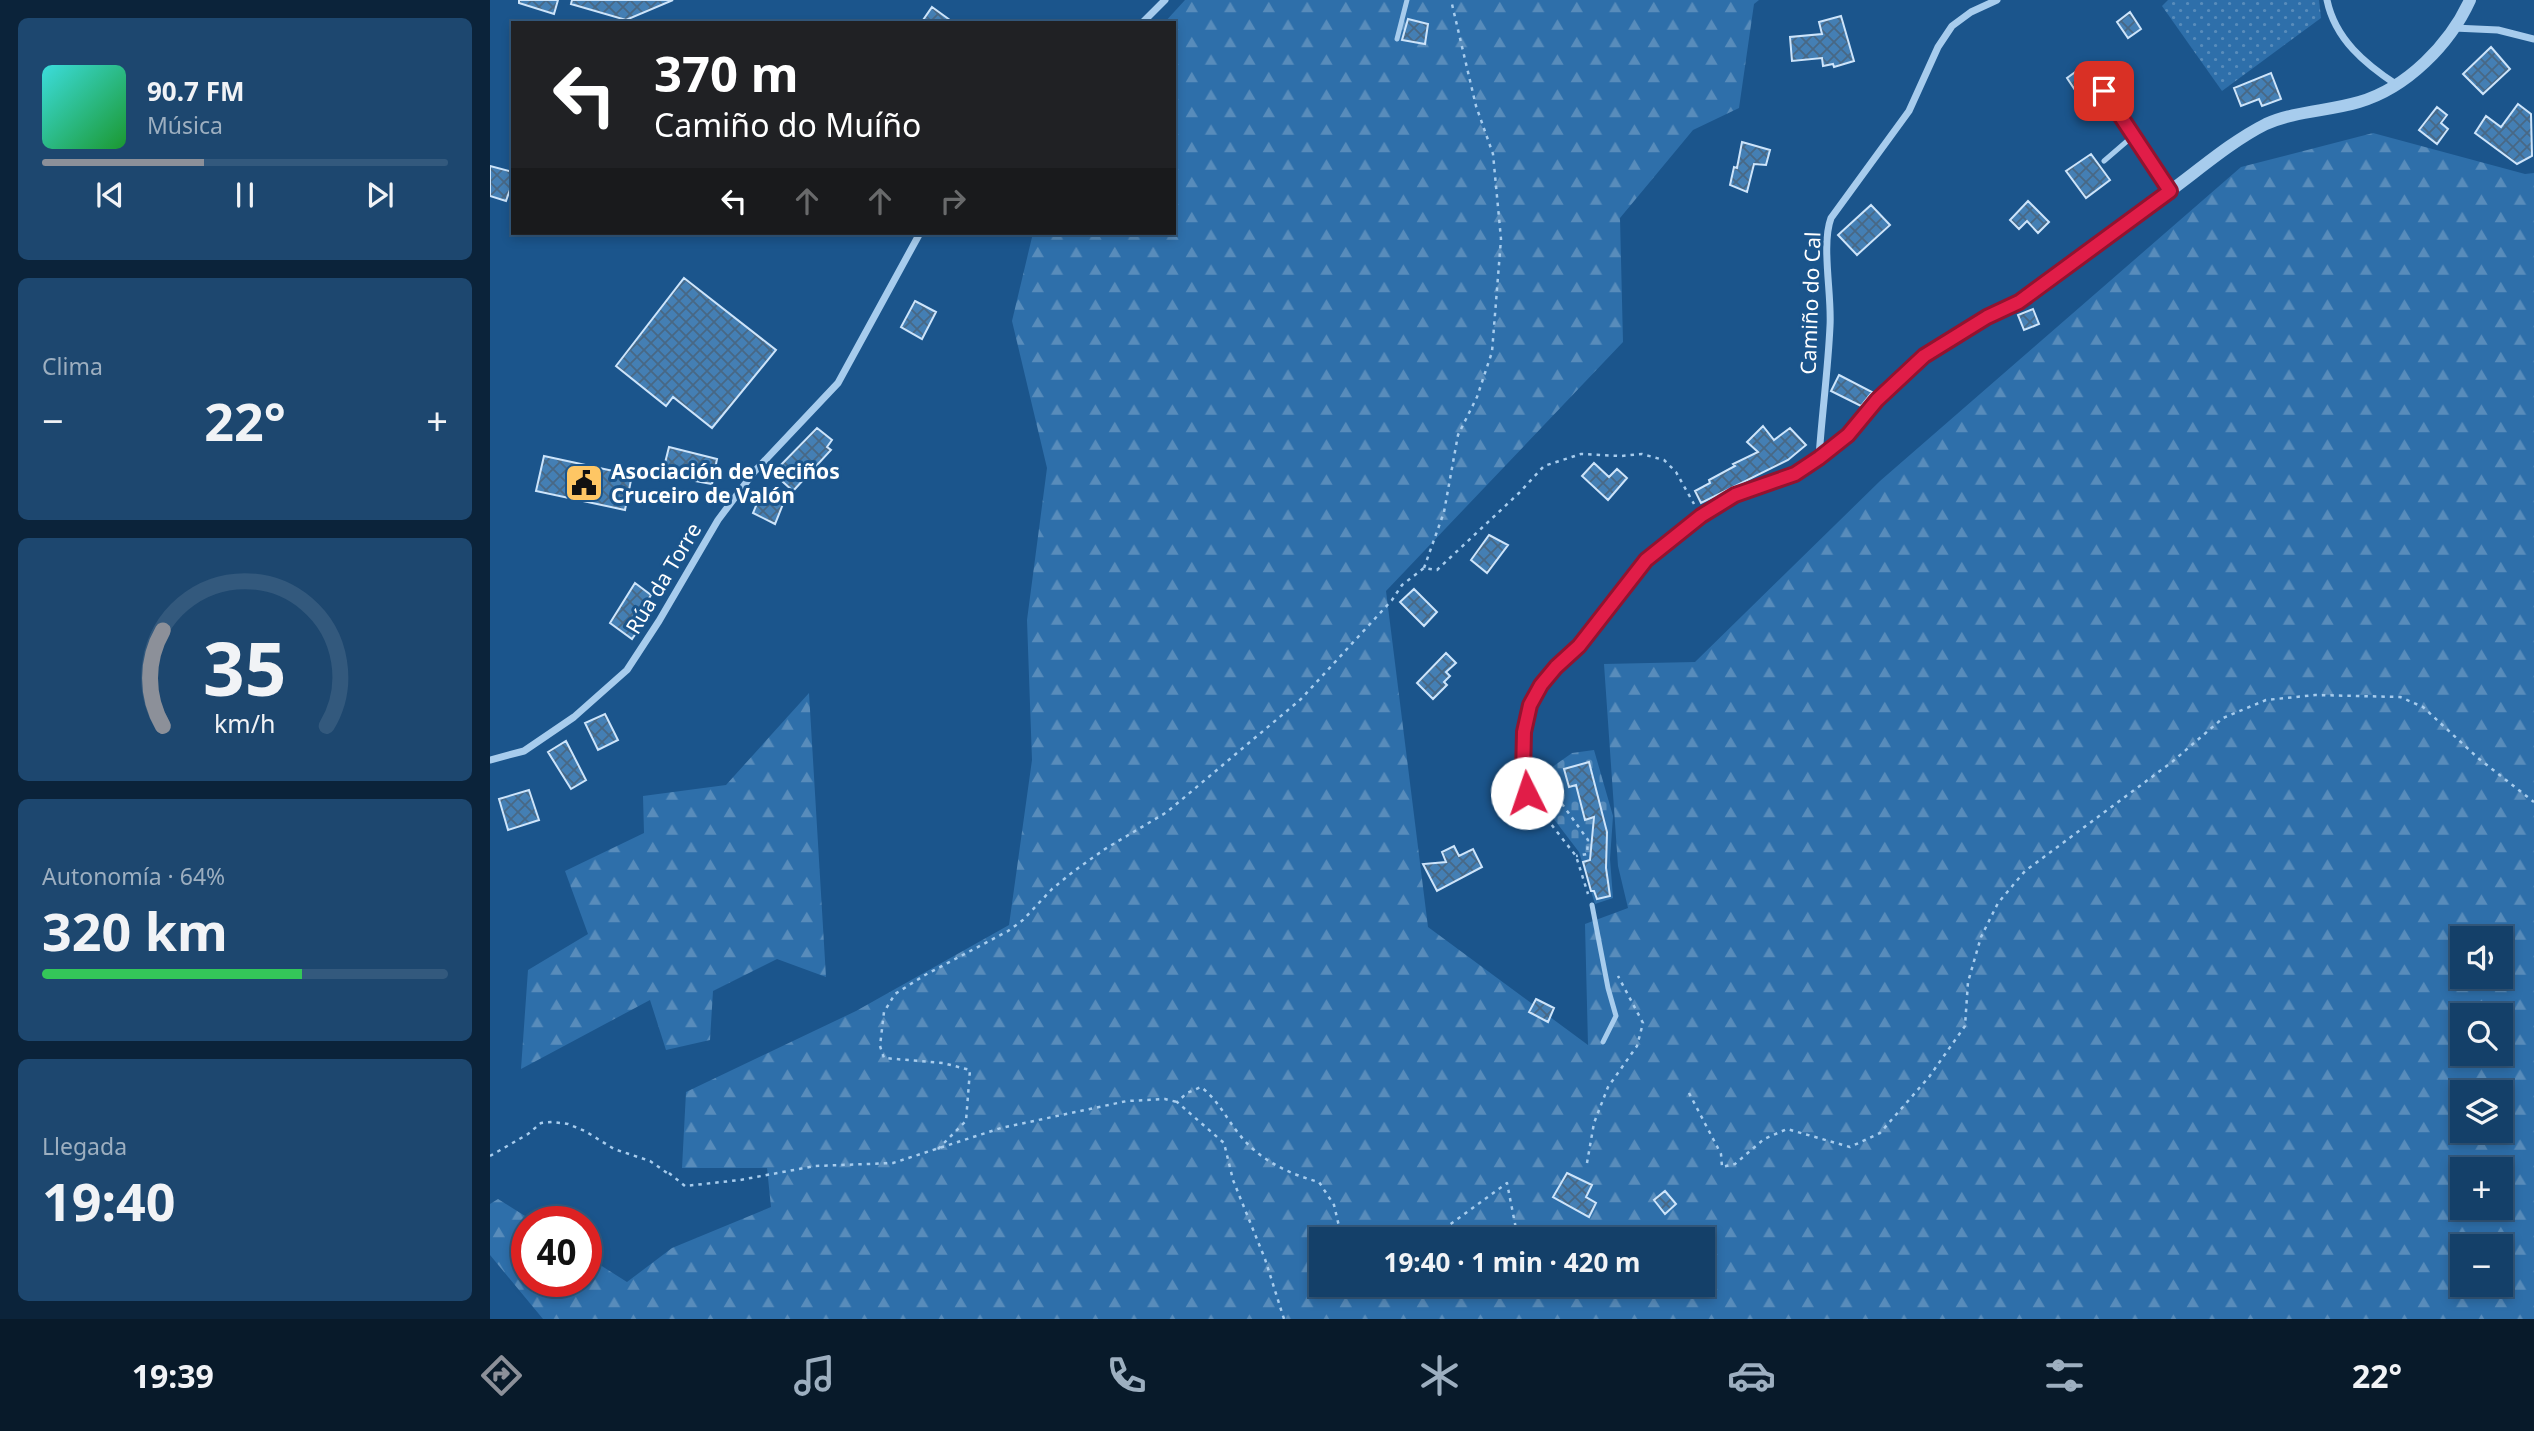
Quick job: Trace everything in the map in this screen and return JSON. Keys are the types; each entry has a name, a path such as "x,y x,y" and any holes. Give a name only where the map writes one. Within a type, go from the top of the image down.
{"street":[{"name":"Camiño do Cal","path":"1819,458 1830,327 1826,232 1831,218 1909,111 1938,47 1952,26 1971,12 1997,0"},
{"path":"2327,0 2333,22 2361,60 2397,85"},
{"path":"1527,793 1523,774 1524,732 1530,705 1541,685 1579,646 1646,560 1701,516 1735,495 1795,474 1819,458 1848,435 1877,400 1924,356 1987,317 2019,302 2220,154 2267,124 2316,110 2360,102 2397,85 2438,48 2470,0"},
{"path":"1144,21 1161,1"},
{"path":"2453,28 2498,30 2534,39"},
{"name":"Rúa da Torre","path":"490,760 524,751 574,717 627,670 718,520 754,472 838,383 919,235"}],"lane":[{"path":"1397,39 1407,0"},
{"path":"2104,91 2170,191"},
{"path":"2104,161 2133,136"},
{"path":"1592,905 1616,1016 1603,1042"}],"path":[{"path":"938,1149 966,1121 970,1070 943,1063 884,1058 880,1046 884,1012 895,995 1023,920 1052,889 1074,872 1199,788 1301,699 1392,600 1402,585 1424,568 1444,512 1458,435 1477,397 1492,352 1500,252 1493,154 1476,106 1451,0"},
{"path":"1424,568 1437,570 1520,494 1544,466 1581,454 1642,454 1664,460 1676,472 1701,516"},
{"path":"1689,1093 1721,1154 1721,1167 1735,1164 1764,1139 1787,1129 1850,1147 1880,1133 1929,1077 1965,1026 1968,982 1981,937 1998,903 2025,871 2172,762 2223,718 2266,700 2315,695 2400,697 2423,707 2477,758 2534,802"},
{"path":"1527,793 1576,856 1587,854 1588,840 1552,790"},
{"path":"1177,1102 1187,1093 1201,1087 1214,1097 1241,1136 1269,1161 1295,1176 1319,1182 1334,1205 1339,1227"},
{"path":"669,1173 685,1186 740,1180 815,1166 893,1163 1001,1128 1127,1101 1165,1099 1177,1102 1224,1143 1233,1180 1265,1259 1284,1319"},
{"path":"490,1156 528,1134 541,1123 552,1122 568,1124 585,1131 614,1149 650,1161 677,1179"},
{"path":"1446,1227 1507,1183 1516,1227"}],"green space":[{"path":"1185,0 1759,0 1754,4 1739,108 1693,130 1620,218 1623,342 1386,591 1428,927 1588,1045 1585,924 1628,908 1618,866 1604,664 1695,662 1880,481 2241,167 2373,133 2525,174 2534,173 2534,1319 543,1319 525,1297 602,1297 602,1266 627,1282 672,1248 771,1207 767,1168 682,1168 686,1092 856,1011 1009,925 1032,760 1027,620 1047,468 1012,321 1033,235 1176,235 1176,21 1166,21"},
{"path":"2168,0 2319,0 2321,18 2222,91 2162,6"},
{"path":"809,693 826,977 777,959 713,991 710,1040 666,1050 650,1000 521,1069 528,970 588,934 565,871 644,833 643,796 726,785"},
{"path":"1594,750 1613,816 1610,859 1613,898 1595,904 1579,852 1534,793 1534,780 1572,753"},
{"path":"498,1199 511,1207 511,1280 490,1255 490,1204"}],"building":[{"path":"519,0 558,0 554,14 519,3"},
{"path":"572,0 673,0 626,20 571,4"},
{"path":"932,7 951,21 922,21"},
{"path":"2130,12 2141,29 2128,38 2117,22"},
{"path":"1841,16 1854,61 1834,67 1833,64 1823,66 1822,58 1792,61 1790,37 1822,34 1819,22"},
{"path":"1408,19 1428,24 1425,44 1402,40"},
{"path":"2491,47 2510,69 2483,94 2463,74"},
{"path":"2085,65 2098,83 2079,96 2067,78"},
{"path":"2271,73 2281,99 2262,106 2259,99 2241,106 2234,88"},
{"path":"2518,104 2531,114 2532,156 2517,164 2475,133 2486,116 2501,127"},
{"path":"2437,107 2447,115 2441,123 2448,129 2437,144 2419,130"},
{"path":"1742,142 1770,150 1766,165 1754,164 1747,192 1730,185 1734,167 1737,168"},
{"path":"2091,154 2110,180 2086,198 2066,171"},
{"path":"490,166 511,171 511,187 506,201 490,196"},
{"path":"2028,201 2049,222 2038,233 2027,221 2019,229 2010,220"},
{"path":"1871,205 1890,225 1857,255 1838,235"},
{"path":"684,278 776,350 712,428 673,397 666,406 616,366"},
{"path":"915,301 936,312 922,339 901,327"},
{"path":"2033,309 2039,324 2024,330 2018,315"},
{"path":"1839,375 1872,392 1861,406 1831,391"},
{"path":"1763,426 1774,440 1790,428 1806,445 1788,460 1701,503 1695,491 1735,466 1733,464 1758,452 1747,442"},
{"path":"817,428 832,440 827,447 831,450 793,491 773,473"},
{"path":"669,447 717,459 712,484 662,475"},
{"name":"Asociación de Veciños Cruceiro de Valón","path":"544,456 632,475 625,510 536,491"},
{"path":"1594,463 1609,477 1617,469 1627,478 1608,500 1582,476"},
{"path":"761,494 783,504 775,524 753,513"},
{"path":"1489,535 1508,545 1487,573 1471,560"},
{"path":"635,583 651,595 638,616 645,620 632,639 610,623"},
{"path":"1414,589 1437,612 1424,626 1400,602"},
{"path":"1446,653 1456,663 1446,672 1450,676 1444,682 1447,685 1433,699 1417,683"},
{"path":"605,714 618,740 598,750 585,723"},
{"path":"566,741 586,780 571,789 548,752"},
{"path":"1589,762 1607,832 1606,868 1610,896 1597,899 1594,891 1591,891 1583,862 1590,860 1594,817 1585,820 1576,785 1569,787 1564,769"},
{"path":"529,790 539,820 508,830 499,799"},
{"path":"1454,846 1459,856 1473,849 1482,867 1437,891 1423,864 1446,862 1442,852"},
{"path":"1536,999 1554,1008 1548,1022 1529,1012"},
{"path":"1567,1173 1592,1185 1586,1197 1596,1203 1589,1217 1553,1197"},
{"path":"1665,1191 1676,1204 1665,1214 1654,1200"}],"place":[{"name":"Asociación de Veciños Cruceiro de Valón","path":"584,483"}],"route":[{"path":"1527,793 1523,774 1524,732 1530,705 1541,685 1579,646 1646,560 1701,516 1735,495 1795,474 1819,458 1848,435 1877,400 1924,356 1987,317 2019,302 2170,191 2104,91"}]}
